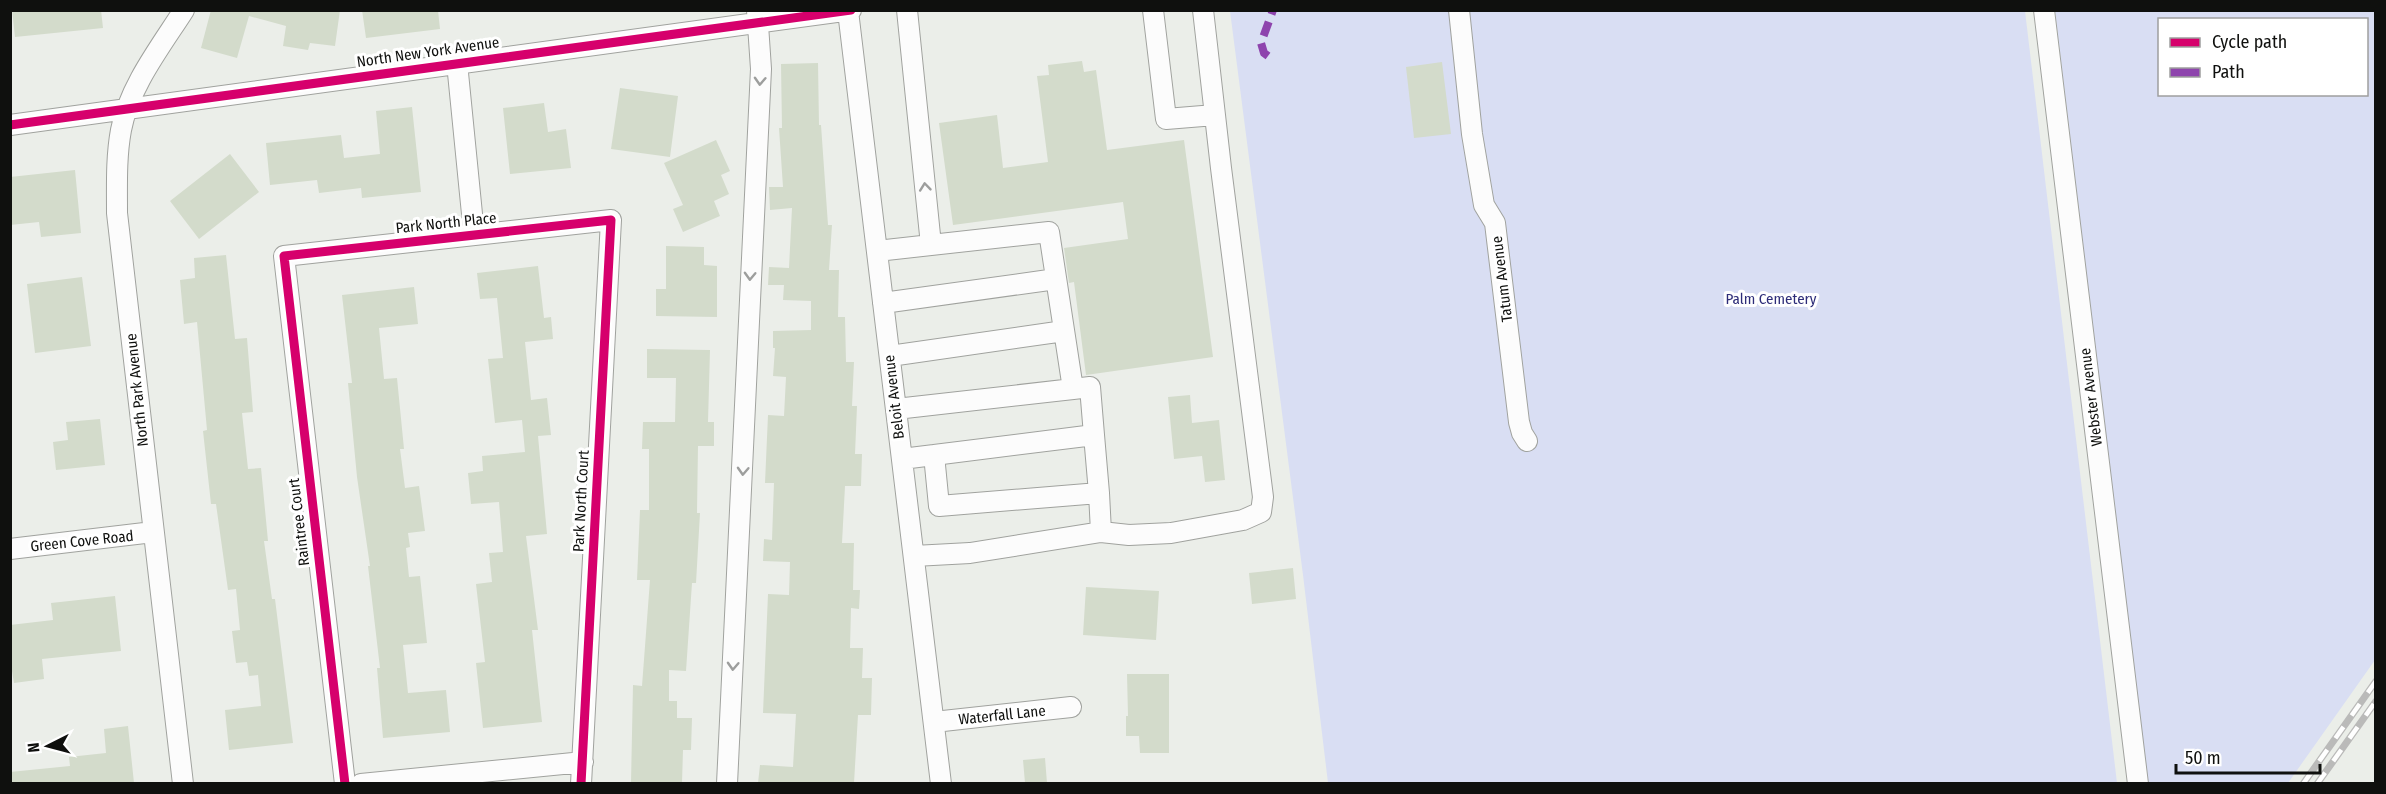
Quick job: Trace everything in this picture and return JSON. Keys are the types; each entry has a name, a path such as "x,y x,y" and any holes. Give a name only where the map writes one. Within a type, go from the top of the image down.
{"street":[{"name":"North Park Avenue","path":"183,783 117,213 117,166 122,128 128,109 159,48 184,10"},
{"path":"907,10 931,245"},
{"path":"1153,10 1166,119 1215,115"},
{"path":"914,556 970,553 1101,532 1129,535 1171,533 1243,520 1261,512 1263,497 1203,10"},
{"name":"Tatum Avenue","path":"1459,10 1472,134 1484,205 1495,224 1519,422 1527,441"},
{"name":"Webster Avenue","path":"2044,10 2138,783"},
{"name":"North New York Avenue","path":"10,125 457,63 757,17 849,11"},
{"name":"Beloit Avenue","path":"849,11 941,783"},
{"path":"727,783 760,69 757,17"},
{"name":"Park North Place","path":"457,63 474,234"},
{"name":"Park North Place","path":"284,256 611,220"},
{"name":"Park North Court","path":"581,783 611,220"},
{"path":"877,251 1049,232 1073,389"},
{"name":"Raintree Court","path":"284,256 345,783"},
{"path":"883,303 1056,279"},
{"path":"890,356 1064,331"},
{"path":"896,409 1090,387 1101,532"},
{"path":"902,459 1094,435"},
{"path":"934,455 939,506 1099,493"},
{"name":"Green Cove Road","path":"10,549 153,532"},
{"name":"Waterfall Lane","path":"934,722 1071,707"},
{"path":"361,783 583,762"}],"green space":[{"name":"Palm Cemetery","path":"1230,11 2025,11 2117,783 1328,783"},
{"path":"2055,11 2375,11 2375,660 2288,783 2148,783"}],"building":[{"path":"12,10 101,10 103,28 15,37"},
{"path":"211,10 340,10 335,46 310,43 308,50 283,46 286,26 249,16 237,58 201,48"},
{"path":"362,10 438,10 440,29 366,38"},
{"path":"1082,61 1084,72 1096,70 1107,150 1184,140 1213,357 1086,375 1074,282 1069,283 1064,248 1128,239 1123,202 953,225 939,123 997,115 1003,168 1048,162 1037,76 1049,75 1048,65"},
{"path":"1442,62 1451,134 1414,138 1406,67"},
{"path":"818,63 819,125 821,125 828,225 832,225 829,270 839,270 838,317 845,317 846,362 854,362 852,406 857,406 855,454 862,454 861,486 845,486 842,543 854,543 853,590 860,590 859,609 851,608 850,648 863,648 862,678 872,678 871,715 858,715 854,783 758,783 760,765 793,767 796,714 763,713 768,594 789,595 790,562 763,561 764,539 772,540 774,483 765,483 768,415 784,416 786,377 773,376 775,348 773,348 773,331 811,330 811,301 783,300 784,285 768,285 769,267 789,268 792,208 770,210 769,187 783,187 779,128 782,128 781,64"},
{"path":"620,88 678,96 670,157 611,149"},
{"path":"544,103 548,132 566,129 571,168 510,174 503,108"},
{"path":"412,107 421,192 362,198 361,188 319,193 317,180 270,185 266,143 341,135 344,158 380,154 376,111"},
{"path":"716,140 730,171 721,175 729,194 714,201 720,216 683,232 673,209 683,205 664,163"},
{"path":"230,154 259,192 199,239 170,201"},
{"path":"75,170 81,233 41,237 39,222 10,225 10,177"},
{"path":"666,246 704,247 704,265 717,266 717,317 656,316 656,289 666,289"},
{"path":"226,255 235,339 247,338 253,412 242,413 248,469 261,468 268,541 264,541 272,599 275,599 293,743 229,750 225,710 261,706 258,675 249,676 247,662 236,663 232,631 240,630 236,589 228,590 216,504 211,504 203,431 207,430 197,322 184,324 180,280 195,278 194,258"},
{"path":"538,266 544,318 551,317 553,339 525,342 531,400 547,398 551,435 538,436 547,534 526,536 538,630 532,630 542,722 483,728 476,663 485,662 476,584 492,582 489,553 503,552 499,502 471,504 468,473 483,471 482,456 525,452 522,420 495,423 488,359 503,358 497,298 480,299 477,273"},
{"path":"82,277 91,346 35,353 27,284"},
{"path":"414,287 418,324 379,328 384,379 397,378 404,449 400,449 405,488 419,486 425,531 408,533 410,547 406,548 409,577 420,576 427,643 403,645 408,693 446,690 450,732 383,738 377,668 380,668 368,566 370,566 357,477 348,383 352,383 342,295"},
{"path":"647,349 710,350 708,422 714,422 714,446 698,446 697,513 700,513 696,583 692,583 686,671 669,670 669,701 677,701 677,718 692,718 691,750 683,750 682,783 631,783 633,685 642,686 650,580 637,580 640,510 649,510 649,449 642,449 643,422 675,422 676,378 647,378"},
{"path":"1190,395 1192,423 1219,420 1225,480 1205,482 1202,456 1174,459 1168,397"},
{"path":"100,419 105,465 56,470 53,442 68,440 66,422"},
{"path":"1293,568 1296,599 1252,604 1249,573"},
{"path":"1086,587 1159,591 1156,640 1083,635"},
{"path":"115,596 121,651 42,659 44,679 14,683 10,659 10,625 53,620 51,603"},
{"path":"1127,674 1169,674 1169,753 1140,753 1139,736 1126,736"},
{"path":"128,726 134,783 10,783 10,772 70,766 69,757 106,753 104,729"},
{"path":"1045,758 1047,783 1025,783 1023,760"}],"railway":[{"path":"2303,784 2376,681"},
{"path":"2317,784 2376,701"}],"marked path":[{"path":"1268,56 1264,53 1261,43 1273,10"}],"cycle path":[{"path":"10,125 851,10"},
{"path":"345,784 284,256 611,220 581,784"}]}
